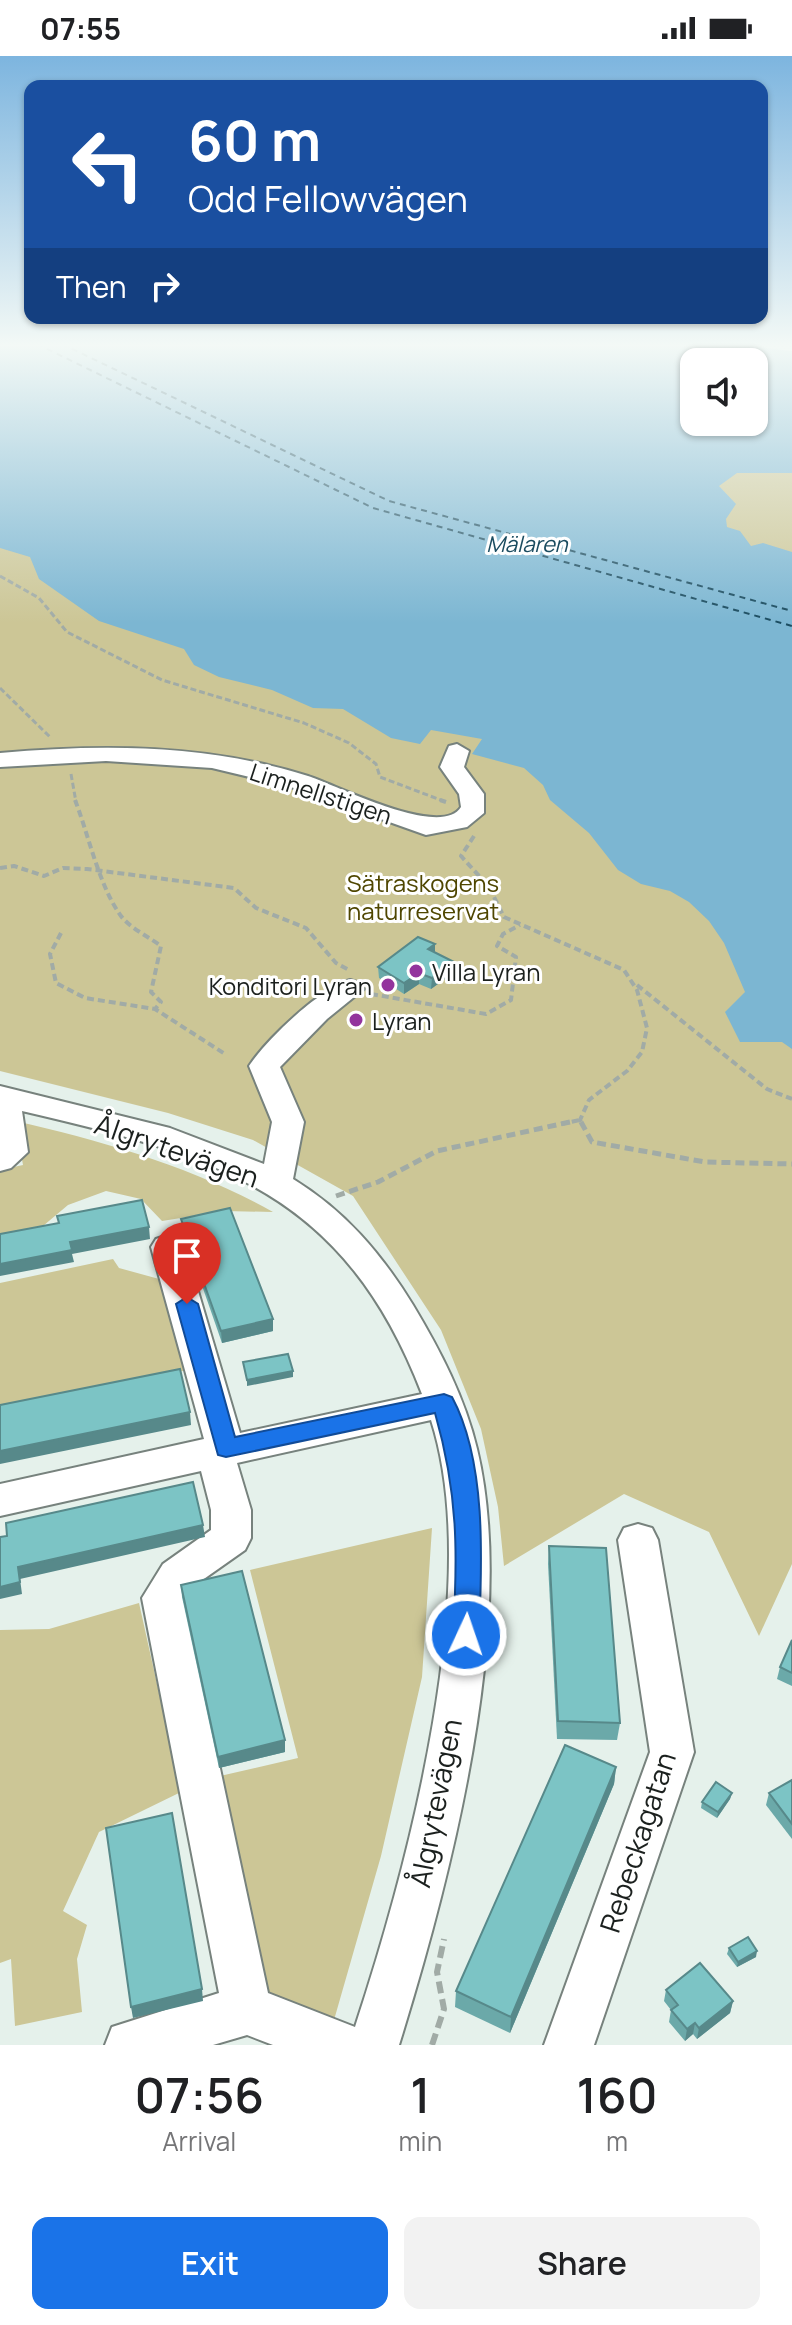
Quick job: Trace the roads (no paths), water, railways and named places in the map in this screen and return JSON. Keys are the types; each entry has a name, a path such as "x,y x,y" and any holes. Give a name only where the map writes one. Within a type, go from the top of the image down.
{"street":[{"name":"Limnellstigen","path":"0,760 66,755 161,756 277,774 426,827 448,826 467,818 473,807 473,797 452,767 457,751"},
{"path":"276,1184 288,1122 264,1066 317,1013 350,989"},
{"name":"Ålgrytevägen","path":"0,1160 12,1152 4,1097 168,1140 276,1184 309,1205 346,1238 377,1276 414,1336 444,1403 462,1468 471,1549 466,1635 447,1755 403,1958 374,2045"},
{"path":"168,1247 220,1449 231,1510 231,1538 177,1576 163,1598 247,2010"},
{"path":"0,1500 220,1449 444,1403"},
{"name":"Rebeckagatan","path":"569,2045 672,1752 638,1540"},
{"path":"130,2045 247,2010 337,2045"}],"water":[{"name":"Mälaren","path":"0,437 792,437 792,473 737,473 719,486 736,504 726,519 727,527 740,531 751,546 763,543 792,552 792,1049 782,1042 740,1042 725,1012 745,992 724,943 709,921 689,902 670,891 641,884 618,870 589,833 550,800 543,785 524,768 472,754 482,739 431,730 420,744 391,738 343,709 313,708 272,690 219,677 194,665 184,649 99,621 39,579 30,557 0,548"}],"place":[{"name":"Villa Lyran","path":"416,971"},
{"name":"Konditori Lyran","path":"388,985"},
{"name":"Lyran","path":"356,1020"}],"park label":[{"name":"Sätraskogens naturreservat","path":"423,896"}]}
